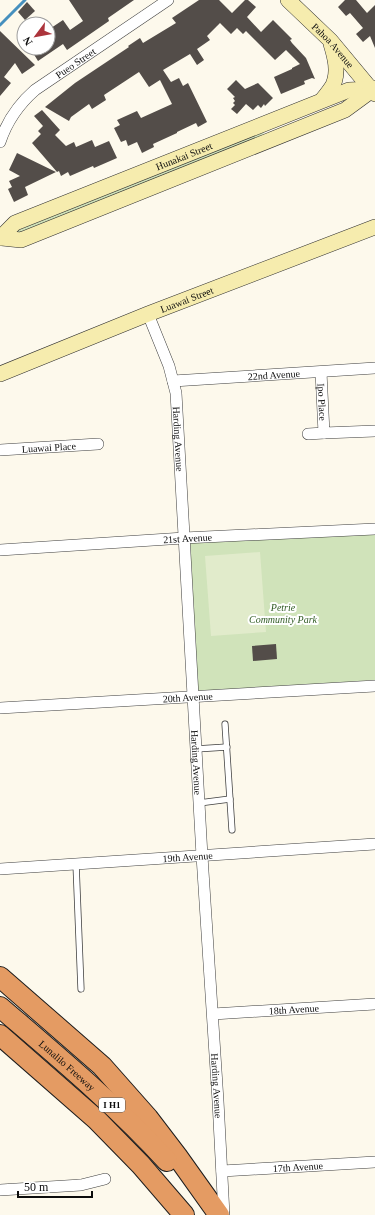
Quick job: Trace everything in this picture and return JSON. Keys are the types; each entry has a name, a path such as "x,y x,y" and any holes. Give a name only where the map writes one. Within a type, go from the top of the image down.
{"highway":[{"path":"0,977 102,1066 148,1118 218,1211"},
{"name":"Lunalilo Freeway","path":"0,1007 87,1082 218,1211"},
{"name":"Lunalilo Freeway","path":"0,1035 74,1099 119,1142 184,1215"},
{"path":"0,1042 26,1058"}],"street":[{"name":"Pueo Street","path":"0,142 3,133 17,109 35,90 168,0"},
{"name":"Pahoa Avenue","path":"288,0 331,41 374,91"},
{"path":"322,100 333,85 336,72 335,57 331,41"},
{"name":"Hunakai Street","path":"1,236 15,222 322,100 349,90 374,91"},
{"name":"Hunakai Street","path":"1,236 21,240 345,110 374,91"},
{"name":"Luawai Street","path":"0,374 148,314 375,227"},
{"name":"Harding Avenue","path":"148,314 169,366 176,393 202,856 222,1171 218,1211 224,1215"},
{"name":"22nd Avenue","path":"173,381 375,368"},
{"name":"Ipo Place","path":"321,372 324,433"},
{"name":"Ipo Place","path":"308,434 375,431"},
{"name":"Luawai Place","path":"0,450 98,444"},
{"name":"21st Avenue","path":"0,550 184,538 375,529"},
{"name":"20th Avenue","path":"0,708 375,686"},
{"name":"19th Avenue","path":"0,869 375,844"},
{"name":"18th Avenue","path":"213,1014 375,1004"},
{"name":"17th Avenue","path":"222,1171 375,1162"},
{"path":"0,1190 81,1185 105,1179"}],"lane":[{"path":"225,724 232,830"},
{"path":"196,749 227,747"},
{"path":"199,803 230,799"},
{"path":"76,864 81,989"}],"green space":[{"path":"266,127 264,133 256,139 21,233 16,232 18,226"},
{"name":"Petrie Community Park","path":"375,534 375,680 198,692 190,543"},
{"path":"260,552 266,632 211,636 205,556"}],"building":[{"path":"69,0 134,0 108,18 109,21 67,50 63,44 56,49 56,25 63,20 70,30 83,21"},
{"path":"199,0 219,0 232,13 245,0 248,0 256,7 247,17 261,32 273,20 292,39 290,40 292,43 306,58 315,79 312,78 304,81 305,84 281,94 274,77 300,64 286,50 275,60 246,31 243,34 237,28 231,34 220,23 207,36 210,40 197,49 204,60 197,65 190,54 163,70 171,82 179,78 183,86 188,83 207,122 198,127 196,123 153,144 154,147 142,153 137,142 128,146 126,140 121,142 114,128 120,125 117,120 137,111 141,118 172,104 160,80 149,87 139,72 104,95 106,100 92,109 89,104 71,117 69,121 45,107 75,83 140,38 143,43 176,23 172,18"},
{"path":"345,0 356,0 367,13 375,5 375,48 370,36 363,42 356,34 363,28 350,13 346,16 338,7"},
{"path":"27,2 35,11 29,16 22,16 18,12"},
{"path":"0,31 16,47 16,56 26,56 35,65 22,74 15,63 4,77 11,83 0,96"},
{"path":"35,56 45,56 38,61"},
{"path":"236,80 245,89 258,83 273,98 265,106 264,104 261,108 258,105 253,110 246,104 237,114 231,109 235,105 233,103 235,101 233,98 235,97 227,89"},
{"path":"42,110 60,130 55,135 66,146 74,142 76,147 92,140 95,147 109,141 117,158 70,176 68,172 61,176 59,171 57,172 32,143 41,134 38,131 43,126 34,116"},
{"path":"17,153 56,172 25,187 28,195 14,202 8,189 12,187 9,181 20,176 9,170"},
{"path":"276,644 277,659 253,661 252,646"}],"waterway":[{"path":"0,25 25,0"}]}
